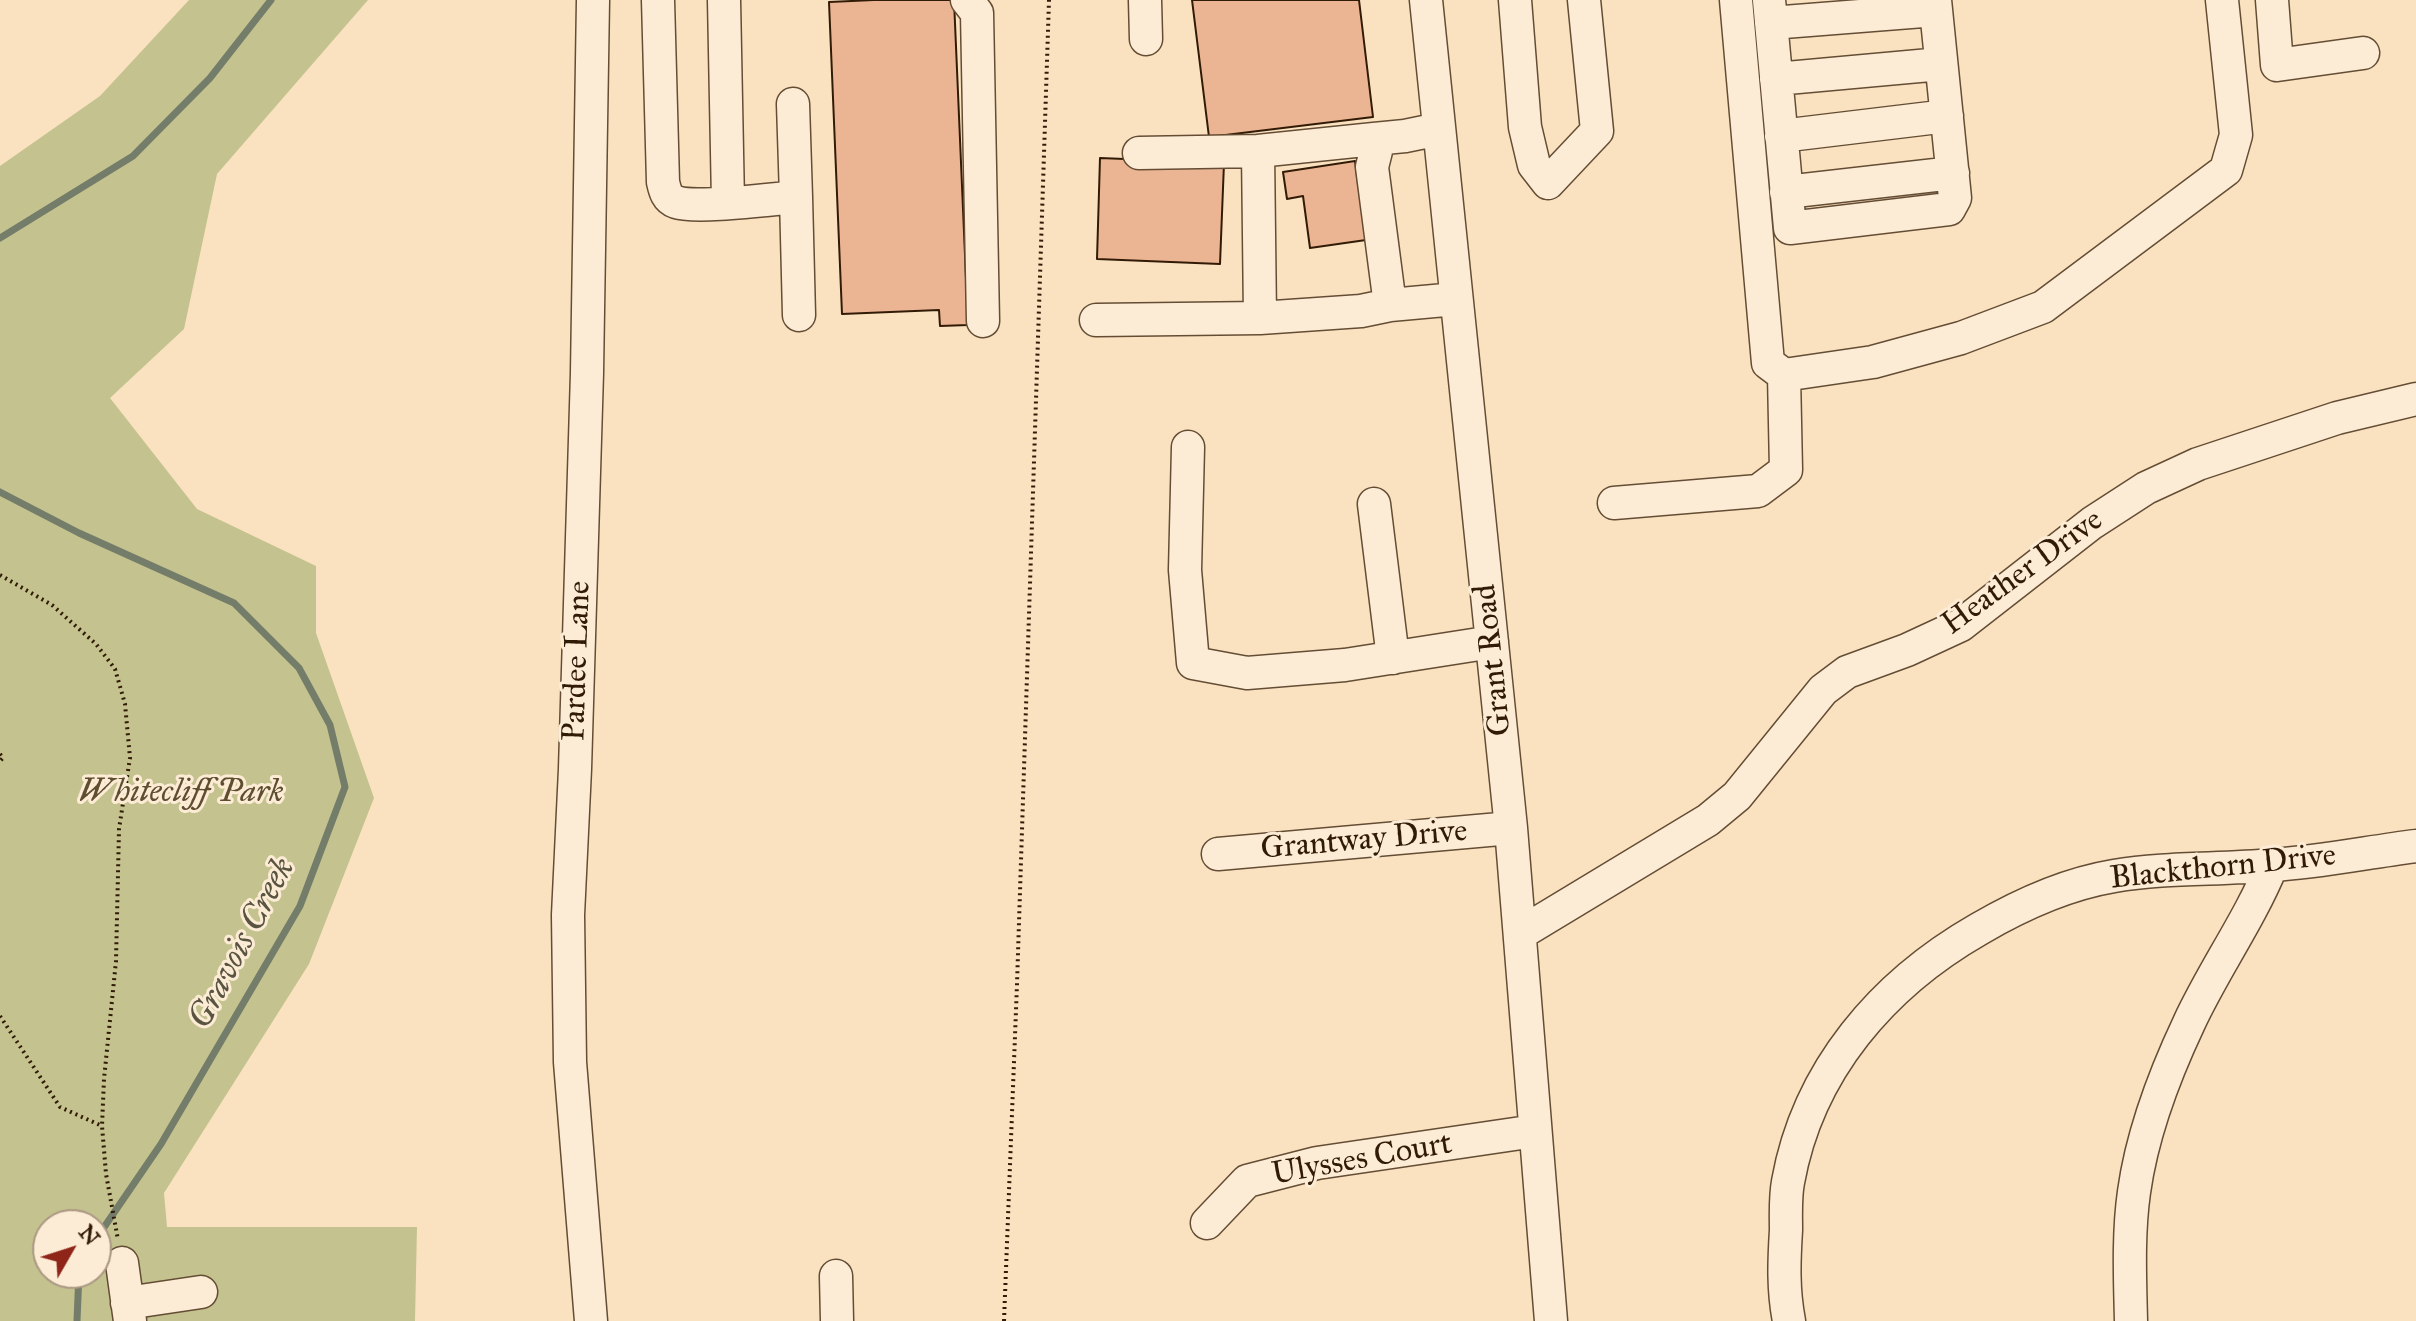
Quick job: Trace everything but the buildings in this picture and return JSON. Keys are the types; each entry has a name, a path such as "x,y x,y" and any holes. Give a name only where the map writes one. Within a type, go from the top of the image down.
{"street":[{"name":"Pardee Lane","path":"591,1321 570,1062 568,915 587,373 593,0"},
{"path":"658,0 663,182 666,195 675,202 693,205 796,197"},
{"path":"724,0 728,202"},
{"path":"967,0 977,13 983,321"},
{"path":"1145,0 1146,39"},
{"name":"Grant Road","path":"1426,0 1521,933 1551,1321"},
{"path":"1515,0 1525,127 1534,165 1548,183 1597,131 1584,0"},
{"path":"1736,0 1768,363 1784,375 1873,362 1961,338 2043,307 2226,170 2236,135 2222,0"},
{"path":"2272,0 2277,65 2363,53"},
{"path":"1936,5 1955,198 1949,209 1790,228 1770,12 1936,5"},
{"path":"1776,79 1941,64"},
{"path":"793,104 799,315"},
{"path":"1781,136 1947,116"},
{"path":"1139,153 1258,151 1405,136 1439,129"},
{"path":"1374,139 1376,151 1372,167 1390,305"},
{"path":"1258,151 1260,318"},
{"path":"1096,320 1260,318 1361,311 1456,299"},
{"path":"1614,503 1758,491 1786,470 1784,375"},
{"name":"Heather Drive","path":"1521,933 1723,809 1823,690 1847,672 1907,650 1961,625 2092,523 2146,488 2198,464 2323,422 2416,399"},
{"path":"1188,447 1185,570 1193,663 1247,673 1393,658 1492,642"},
{"path":"1374,504 1393,658"},
{"name":"Grantway Drive","path":"1218,854 1511,828"},
{"name":"Blackthorn Drive","path":"1789,1321 1783,1290 1788,1183 1802,1130 1823,1083 1848,1040 1908,977 1940,951 2033,900 2112,876 2272,865 2416,846"},
{"path":"2131,1321 2129,1272 2134,1191 2156,1102 2190,1021 2255,907 2272,865"},
{"name":"Ulysses Court","path":"1207,1223 1247,1181 1317,1163 1535,1131"},
{"path":"122,1263 128,1312 201,1292"},
{"path":"836,1276 837,1321"}],"path":[{"path":"1004,1321 1049,0"},
{"path":"0,575 52,605 96,644 115,669 125,704 130,758 119,829 116,961 102,1126 106,1174 122,1263"},
{"path":"0,754 3,758 0,761"},
{"path":"0,1016 60,1107 102,1126"}],"green space":[{"name":"Whitecliff Park","path":"189,0 368,0 217,174 184,329 110,398 197,509 316,566 316,633 374,798 309,964 164,1193 167,1227 417,1227 415,1321 0,1321 0,166 100,96"}],"waterway":[{"name":"Gravois Creek","path":"0,238 133,156 210,78 271,0"},
{"name":"Gravois Creek","path":"0,492 79,533 234,603 299,668 330,725 345,787 300,906 161,1144 112,1216"},
{"name":"Gravois Creek","path":"77,1321 78,1289"}]}
